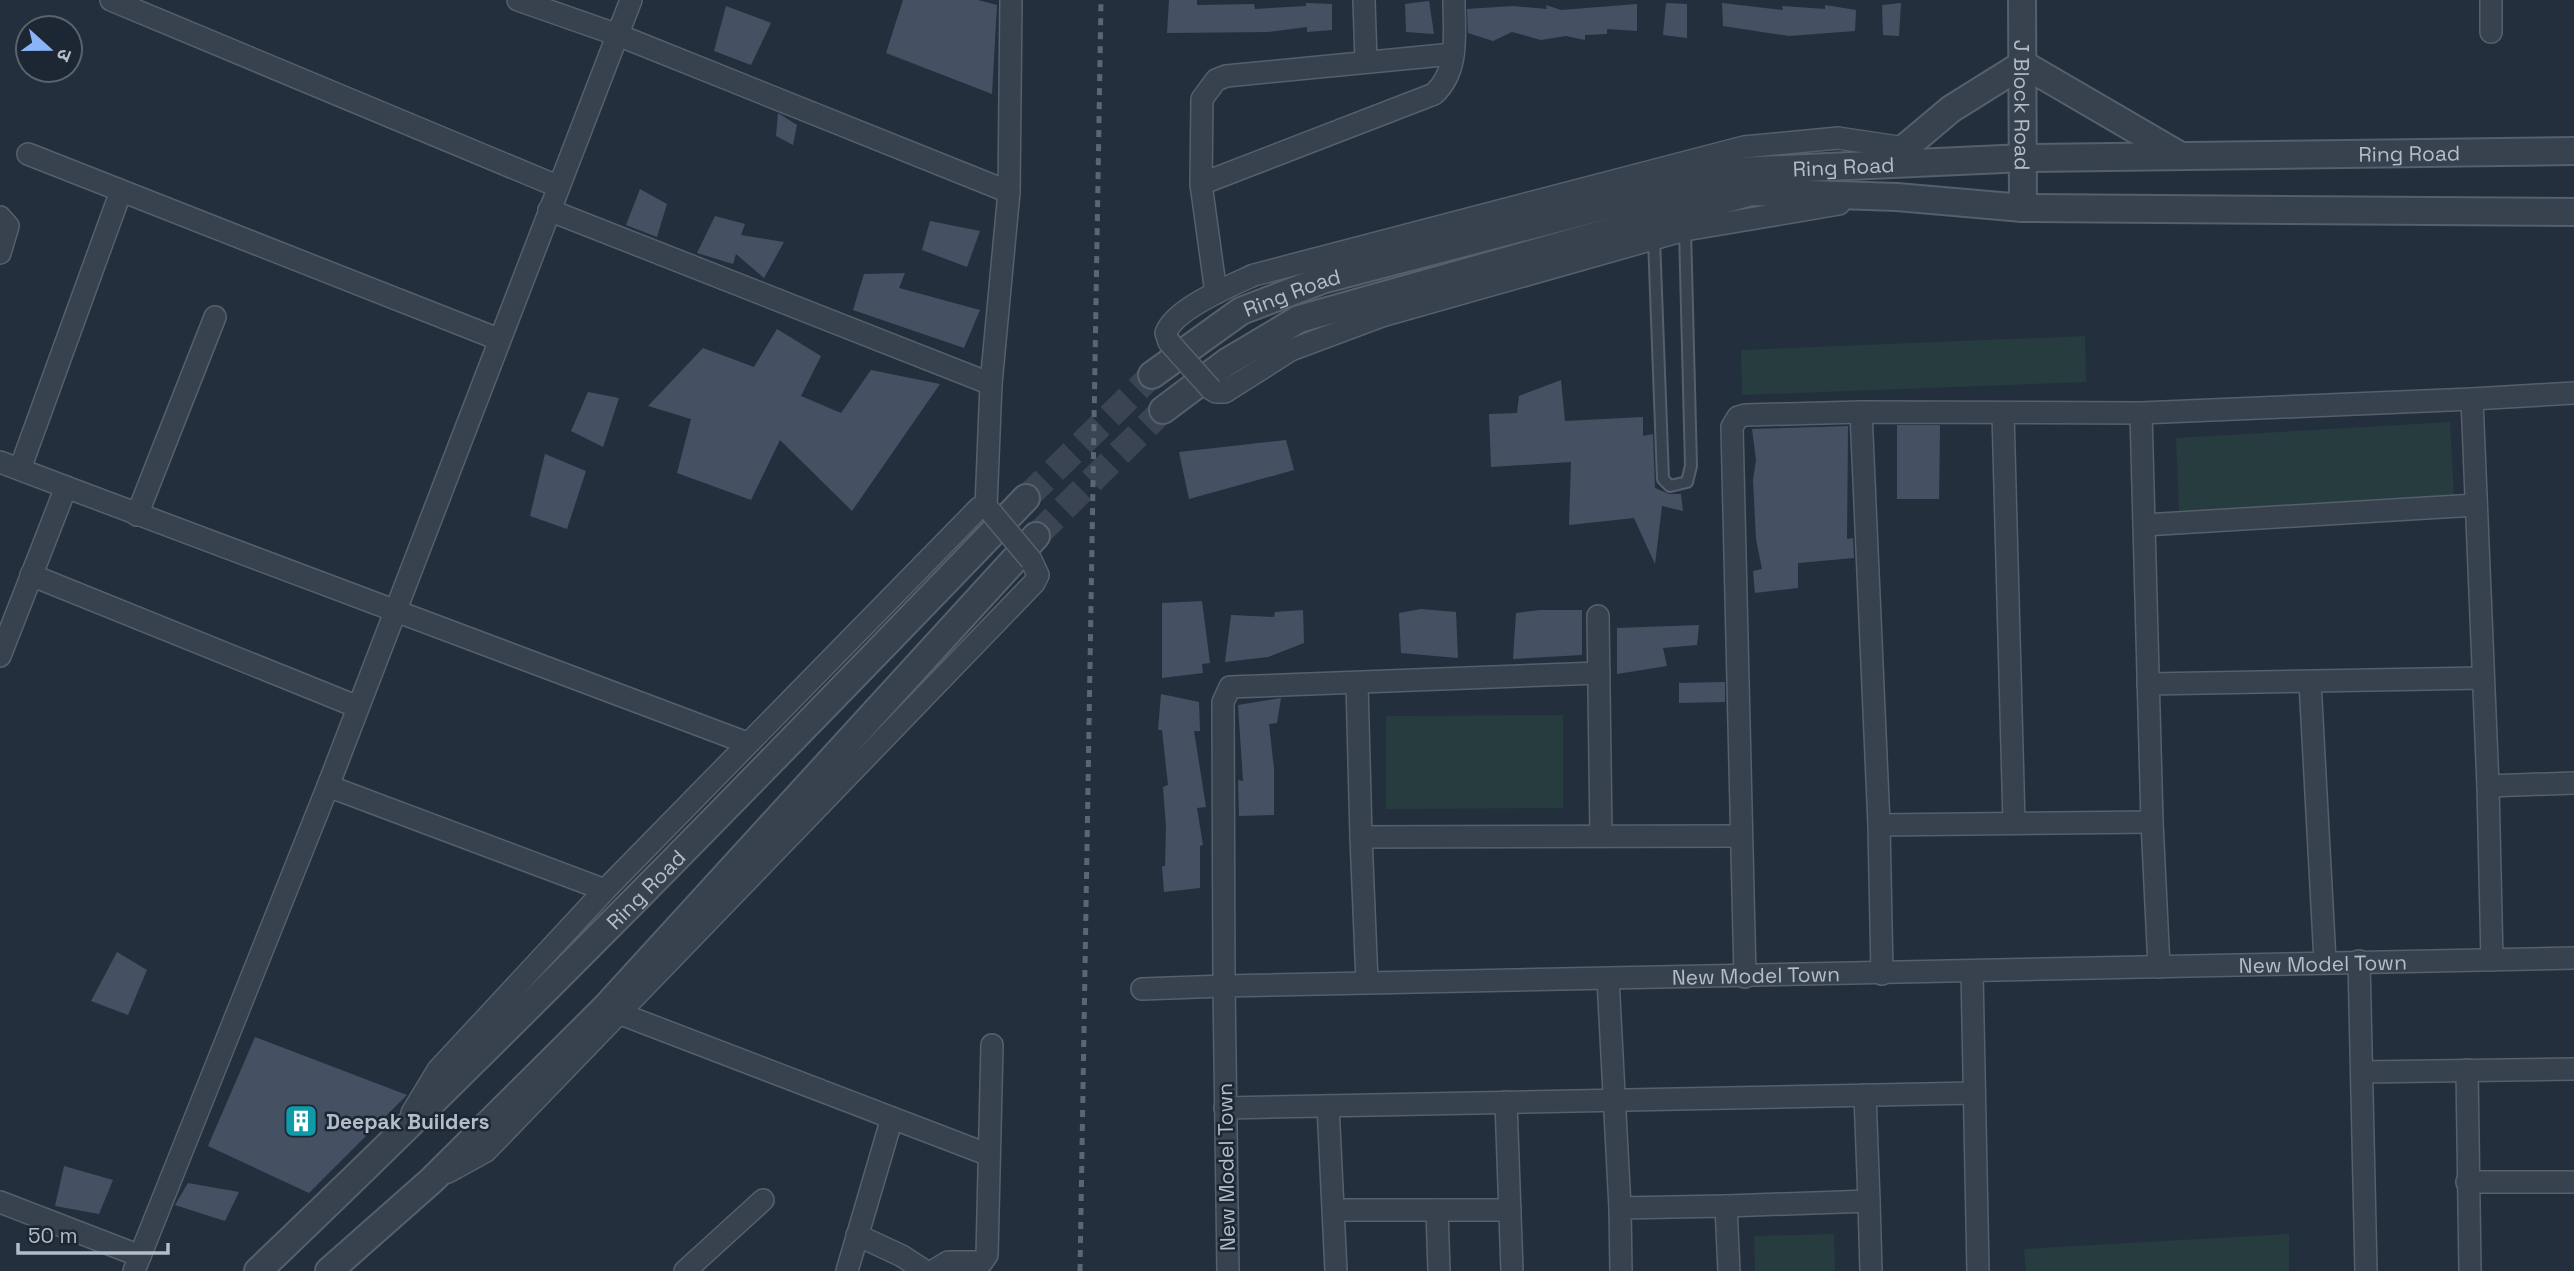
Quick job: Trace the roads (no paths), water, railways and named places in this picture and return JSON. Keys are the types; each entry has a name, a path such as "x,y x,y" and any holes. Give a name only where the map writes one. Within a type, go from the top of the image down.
{"street":[{"path":"111,0 557,186"},
{"path":"518,0 618,35 1009,192"},
{"path":"0,1202 137,1263 328,786 498,338 631,0"},
{"path":"988,509 991,384 1009,192 1011,0"},
{"path":"1364,0 1366,62"},
{"path":"1201,184 1434,94 1446,83 1453,54 1454,0"},
{"name":"J Block Road","path":"2022,0 2025,159 2023,208"},
{"path":"2491,0 2491,32"},
{"path":"1216,293 1201,184 1202,99 1216,80 1226,76 1453,54"},
{"path":"1897,197 1808,208 1685,230 1382,316 1291,350 1225,392 1211,389 1169,342 1166,333 1174,320 1216,293 1254,275 1744,147 1838,138 1897,155 1951,109 2023,64 2180,156"},
{"name":"Ring Road","path":"1152,375 1241,311 1322,280 1738,171 1897,155 2025,159 2574,151"},
{"path":"28,153 498,338"},
{"path":"121,191 10,465 747,743"},
{"name":"Ring Road","path":"1163,410 1227,362 1299,319 1751,192 1897,197 2023,208 2574,212"},
{"path":"549,210 991,384"},
{"path":"0,217 8,226 0,253"},
{"path":"137,515 215,317"},
{"path":"1745,977 1732,427 1738,417 1861,412 2141,413 2472,400 2574,393"},
{"path":"2472,400 2488,786 2492,960"},
{"path":"1861,412 1879,825 1882,974"},
{"path":"2003,413 2014,824"},
{"path":"2141,413 2152,822 2159,967"},
{"path":"0,656 66,487"},
{"name":"Ring Road","path":"258,1271 399,1136 837,695 1026,498"},
{"path":"2144,525 2476,505"},
{"path":"399,1136 438,1070 604,890 979,508 988,509 1033,548 1038,575 1034,583 486,1151 432,1180"},
{"path":"329,1271 432,1180 604,1009 1033,548"},
{"path":"31,575 358,707"},
{"path":"1598,616 1601,836"},
{"path":"1142,989 1224,986 1225,695 1230,687 1599,673"},
{"path":"2148,684 2483,678"},
{"path":"2310,682 2325,961"},
{"path":"1357,683 1367,982"},
{"path":"2488,786 2574,783"},
{"path":"328,786 604,890"},
{"path":"1879,825 2152,822"},
{"path":"1361,837 1741,836"},
{"name":"New Model Town","path":"1228,1271 1224,986 1972,972 2325,961 2574,958"},
{"path":"2359,961 2366,1271"},
{"path":"1972,972 1978,1271"},
{"path":"1608,979 1616,1100 1621,1271"},
{"path":"621,1014 989,1155"},
{"path":"933,1271 948,1262 978,1263 986,1259 992,1045"},
{"path":"2362,1072 2574,1069"},
{"path":"2467,1070 2470,1271"},
{"path":"1225,1108 1974,1093"},
{"path":"1865,1095 1871,1271"},
{"path":"1506,1102 1513,1271"},
{"path":"1328,1106 1336,1271"},
{"path":"846,1271 892,1118"},
{"path":"2467,1182 2574,1182"},
{"path":"685,1271 763,1200"},
{"path":"1619,1208 1869,1201"},
{"path":"1726,1206 1729,1271"},
{"path":"1334,1210 1510,1210"},
{"path":"1437,1210 1439,1271"},
{"path":"857,1236 902,1256 925,1271"}],"lane":[{"path":"1654,239 1662,479 1670,486 1679,486 1686,482 1691,466 1685,230"}],"tunnel":[{"path":"1026,498 1152,375"},
{"path":"1036,536 1163,410"}],"railway":[{"path":"1080,1271 1101,0"}],"place":[{"name":"Deepak Builders","path":"301,1121"}]}
